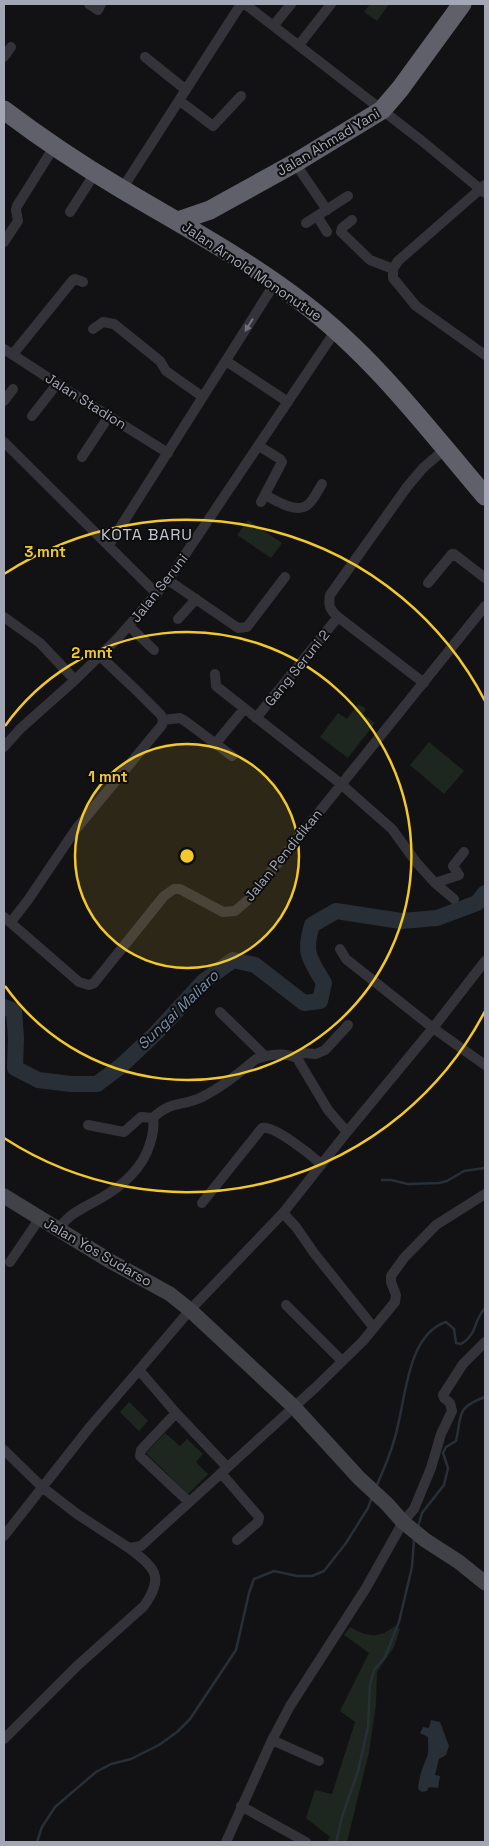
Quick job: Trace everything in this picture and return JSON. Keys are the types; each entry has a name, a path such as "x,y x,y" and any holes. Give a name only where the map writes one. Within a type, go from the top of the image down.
{"highway":[{"name":"Jalan Ahmad Yani","path":"178,221 210,210 295,163 382,110 462,4"},
{"name":"Jalan Arnold Mononutue","path":"4,110 54,147 207,238 302,302 336,330 389,384 485,496"},
{"path":"207,238 210,210"}],"street":[{"path":"89,4 98,10 101,4"},
{"path":"122,189 241,4"},
{"path":"245,4 484,189 398,261 393,269 393,278 416,306 485,356"},
{"path":"274,26 291,4"},
{"path":"299,44 331,4"},
{"path":"4,57 12,47"},
{"path":"145,57 186,90"},
{"path":"180,101 213,126 241,96"},
{"path":"4,242 19,220 16,210 17,206 54,147"},
{"path":"295,163 327,210"},
{"path":"70,212 95,173"},
{"path":"306,223 348,196"},
{"path":"316,216 327,232"},
{"path":"352,220 342,228 341,232 370,260 393,269"},
{"path":"13,354 73,280 83,282"},
{"path":"109,545 275,283"},
{"path":"93,329 103,322 114,324 160,361 166,372 203,398"},
{"name":"Jalan Seruni","path":"4,747 20,729 100,656 157,594 336,330"},
{"name":"Jalan Stadion","path":"4,348 168,454"},
{"path":"226,361 288,402"},
{"path":"32,416 57,384"},
{"path":"4,401 13,389"},
{"path":"82,457 109,416"},
{"path":"4,442 157,594"},
{"path":"259,446 282,462 263,498 298,508 304,507 322,484"},
{"path":"424,683 338,617 329,606 330,595 407,487 423,468 445,449"},
{"path":"428,583 452,554 485,578"},
{"path":"168,580 238,628 243,629 247,628 285,577"},
{"path":"178,619 196,599"},
{"name":"Jalan Pendidikan","path":"7,919 79,982 89,985 94,983 164,896 174,889 180,889 224,912 235,912 249,899 485,606"},
{"path":"4,617 40,643 75,680"},
{"name":"Gang Seruni 2","path":"256,718 338,617"},
{"path":"129,626 154,650"},
{"path":"7,919 28,900 76,829 162,725 161,715 100,656"},
{"path":"215,674 216,686 341,784 392,829 435,884 454,899"},
{"path":"216,743 244,709"},
{"path":"163,720 180,718 232,756"},
{"path":"435,884 459,875 454,866 464,852"},
{"path":"340,949 346,958 433,1028 485,1065"},
{"path":"4,1536 42,1487 190,1310 283,1214 485,961"},
{"path":"220,1012 265,1056"},
{"path":"297,1058 302,1053 316,1054 325,1050 348,1025"},
{"path":"88,1125 124,1132 141,1117 153,1118 171,1105 197,1099 210,1093 228,1082 256,1059 277,1054 297,1058 328,1110 347,1132"},
{"path":"59,1229 73,1214 115,1190 131,1176 150,1145 153,1118"},
{"path":"202,1203 262,1128 269,1128 284,1136 322,1164"},
{"path":"129,1548 141,1546 294,1407 363,1341 395,1302 396,1295 391,1282 391,1276 404,1258 436,1225 485,1194"},
{"name":"Jalan Yos Sudarso","path":"4,1196 110,1261 170,1294 190,1310 294,1407 359,1478 407,1525 485,1583"},
{"path":"283,1214 296,1227 314,1253 374,1328"},
{"path":"10,1262 40,1218"},
{"path":"286,1305 342,1361"},
{"path":"226,1842 272,1740 305,1682 407,1525 421,1494 441,1434 452,1411 450,1403 443,1395 463,1364 485,1342"},
{"path":"139,1370 224,1470 259,1517 258,1522 237,1540"},
{"path":"176,1413 141,1450 140,1456 189,1502"},
{"path":"4,1450 42,1487 77,1514 141,1558 153,1572 156,1582 151,1596 144,1606 77,1666 4,1739"},
{"path":"272,1740 319,1760"},
{"path":"241,1806 306,1842"}],"shaded area":[{"path":"370,4 389,4 377,21 364,12"},
{"path":"248,520 282,543 271,558 237,535"},
{"path":"358,704 366,709 363,714 375,723 348,758 320,737 338,713 347,719"},
{"path":"429,742 464,771 444,794 410,765"},
{"path":"129,1402 148,1421 139,1431 120,1412"},
{"path":"165,1433 180,1446 187,1439 203,1454 196,1462 208,1474 188,1494 146,1453"},
{"path":"395,1626 400,1629 394,1647 377,1672 376,1705 369,1752 347,1842 327,1842 330,1837 306,1818 315,1790 332,1794 355,1722 340,1711 369,1653 344,1635 350,1627 367,1635 378,1635"},
{"path":"431,1720 440,1722 449,1746 446,1755 439,1759 435,1775 440,1776 438,1788 429,1787 427,1791 422,1792 418,1789 418,1785 428,1755 428,1737 420,1733 423,1727 429,1728"}],"waterway":[{"name":"Sungai Maliaro","path":"4,1007 14,1011 16,1038 15,1068 38,1080 71,1084 97,1084 121,1066 156,1033 204,981 233,960 255,965 304,1003 320,1001 324,983 309,956 308,950 312,925 336,911 401,921 437,918 477,903 485,893"},
{"path":"382,1180 408,1184 439,1183 447,1181 464,1171 485,1168"},
{"path":"376,1487 394,1441 411,1366 424,1339 434,1329 446,1322 454,1329 456,1343 461,1344 473,1332 485,1308"},
{"path":"418,1527 422,1513 444,1485 448,1468 443,1453 446,1447 456,1441 464,1409 485,1397"},
{"path":"37,1842 42,1827 55,1807 96,1772 111,1764 131,1759 159,1745 177,1732 190,1719 236,1650 254,1579 274,1571 297,1576 312,1576 324,1571 346,1543 368,1508 372,1497"},
{"path":"336,1842 342,1817 358,1771 368,1727 370,1684 374,1670 385,1657 399,1622 412,1567 414,1540"}],"district":[{"name":"KOTA BARU","path":"147,534"}]}
